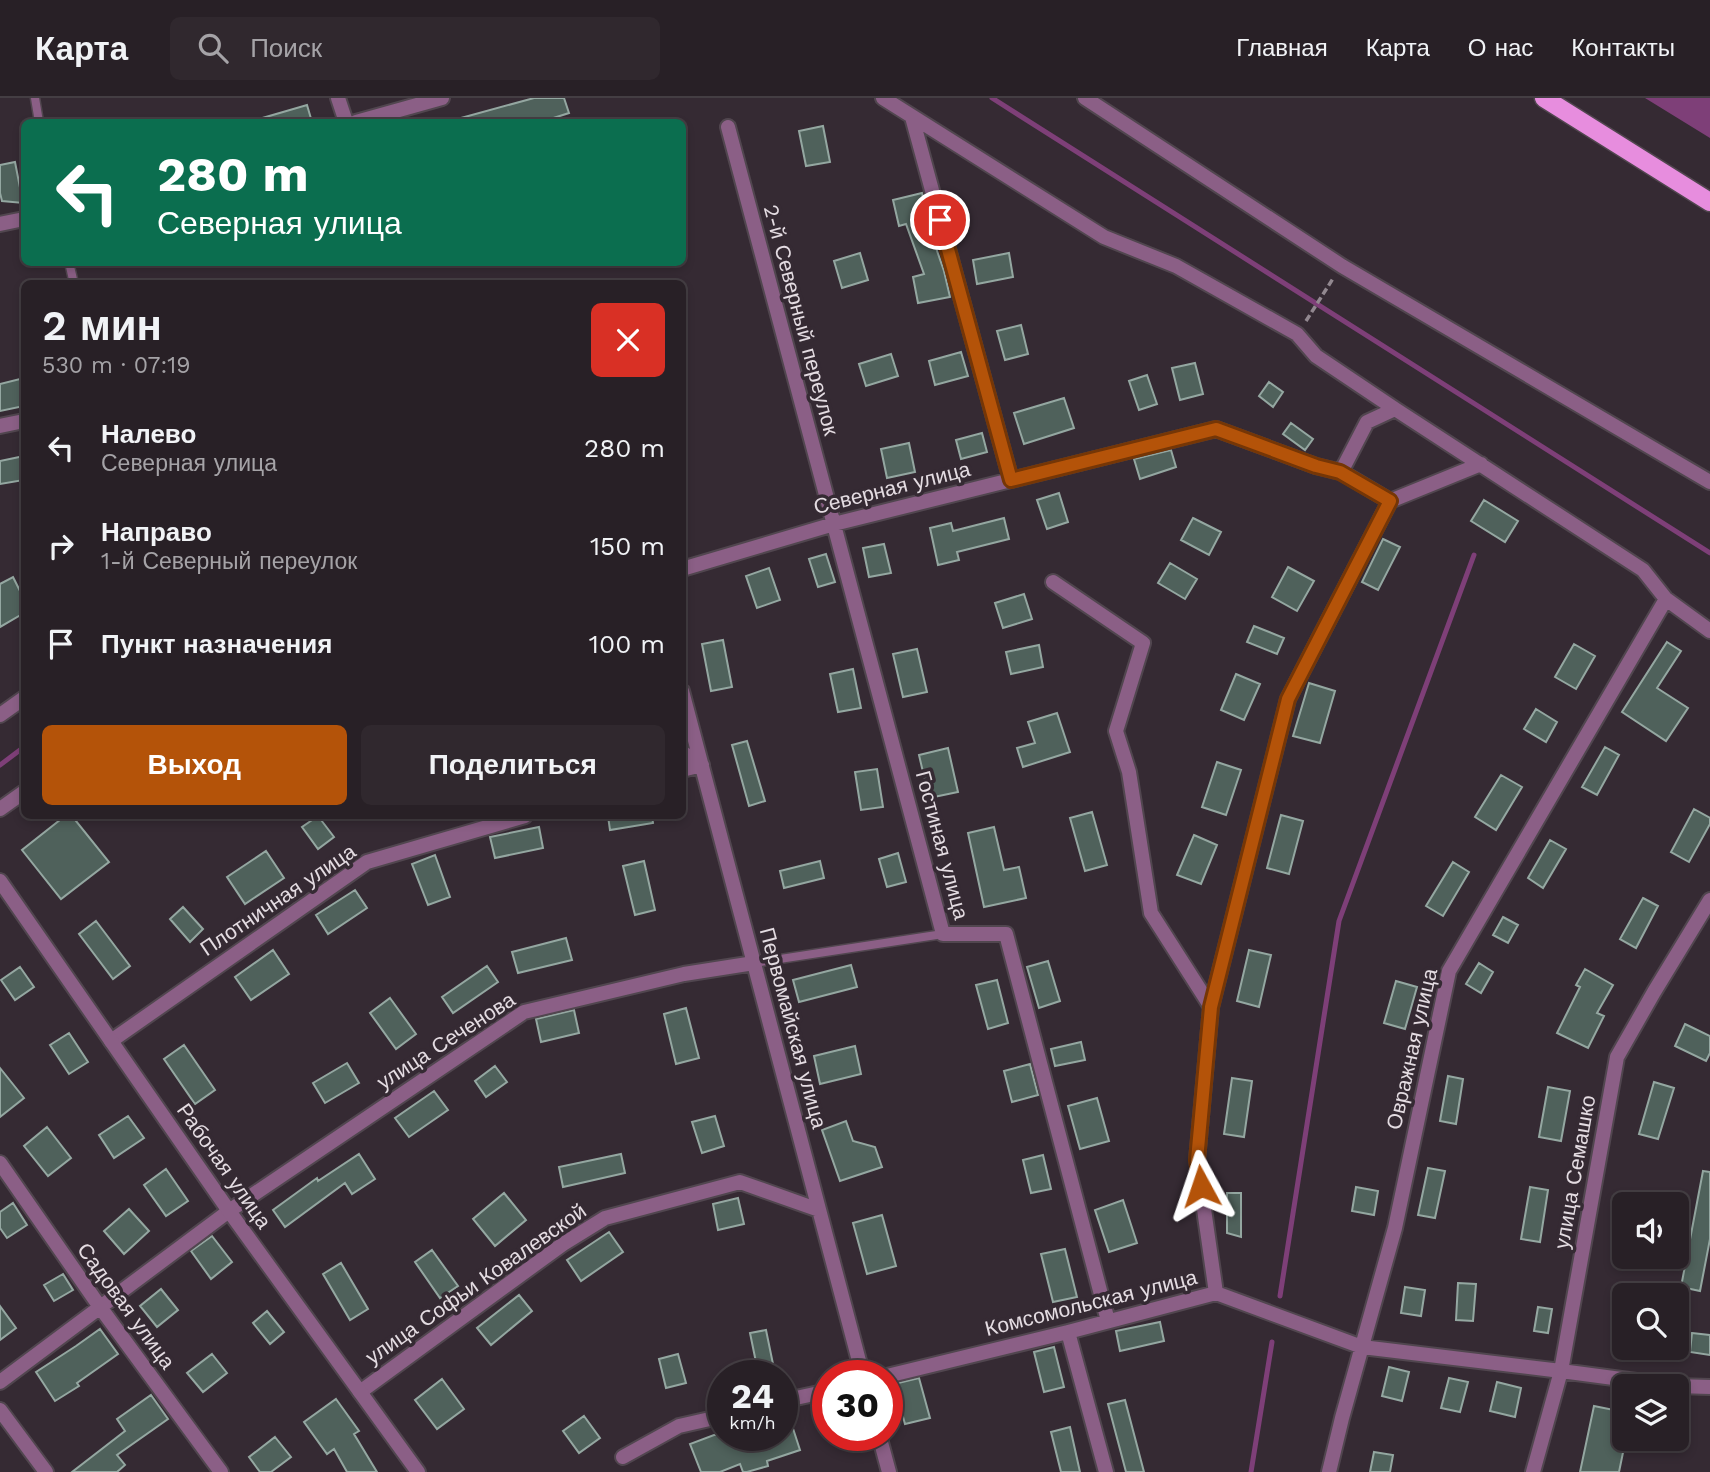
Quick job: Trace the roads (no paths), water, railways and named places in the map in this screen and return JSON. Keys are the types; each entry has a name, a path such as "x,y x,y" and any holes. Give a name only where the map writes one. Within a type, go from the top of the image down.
{"main road":[{"path":"1544,98 1710,202"}],"street":[{"path":"338,98 345,119"},
{"path":"367,119 442,98"},
{"path":"883,98 1104,237 1176,267 1297,334 1316,356 1643,570 1666,599 1710,631"},
{"path":"1085,98 1342,266 1710,482"},
{"path":"912,117 1011,480"},
{"name":"2-й Северный переулок","path":"728,127 834,524"},
{"path":"0,224 21,220"},
{"path":"1340,472 1367,422 1395,409"},
{"path":"0,426 21,422"},
{"name":"Северная улица","path":"686,568 834,524 1216,429 1316,466 1340,472 1390,501"},
{"path":"1216,1293 1197,1160 1211,1007 1288,699 1390,501 1481,464"},
{"name":"Гостиная улица","path":"834,524 943,934 1006,934 1108,1321"},
{"path":"1054,582 1143,643 1116,732 1129,772 1151,913 1211,1007"},
{"name":"Овражная улица","path":"1329,1472 1395,1228 1449,971 1666,599"},
{"path":"0,715 21,700"},
{"name":"Первомайская улица","path":"686,706 859,1360"},
{"path":"686,754 702,765"},
{"path":"686,769 702,765"},
{"path":"0,809 21,794"},
{"name":"Плотничная улица","path":"111,1041 367,862 515,819"},
{"name":"Рабочая улица","path":"0,881 229,1211 418,1472"},
{"name":"улица Семашко","path":"1534,1472 1561,1371 1618,1057 1710,900"},
{"name":"улица Сеченова","path":"0,1382 229,1211 524,1012 684,974 754,963"},
{"name":"Садовая улица","path":"0,1163 100,1307 221,1472"},
{"name":"улица Софьи Ковалевской","path":"360,1392 563,1244 605,1218 740,1182 819,1210"},
{"name":"Комсомольская улица","path":"903,1372 1216,1293 1362,1347 1612,1378"},
{"path":"1068,1332 1105,1472"},
{"name":"Комсомольская улица","path":"1689,1386 1710,1387"},
{"path":"0,1410 46,1472"},
{"path":"623,1457 679,1426 707,1420"},
{"path":"883,1451 888,1472"}],"lane":[{"path":"35,98 38,119"},
{"path":"754,963 943,934"}],"waterway":[{"path":"992,98 1710,553"},
{"path":"1280,1296 1339,921 1474,555"},
{"path":"0,765 21,749"},
{"path":"1251,1472 1272,1342"}]}
